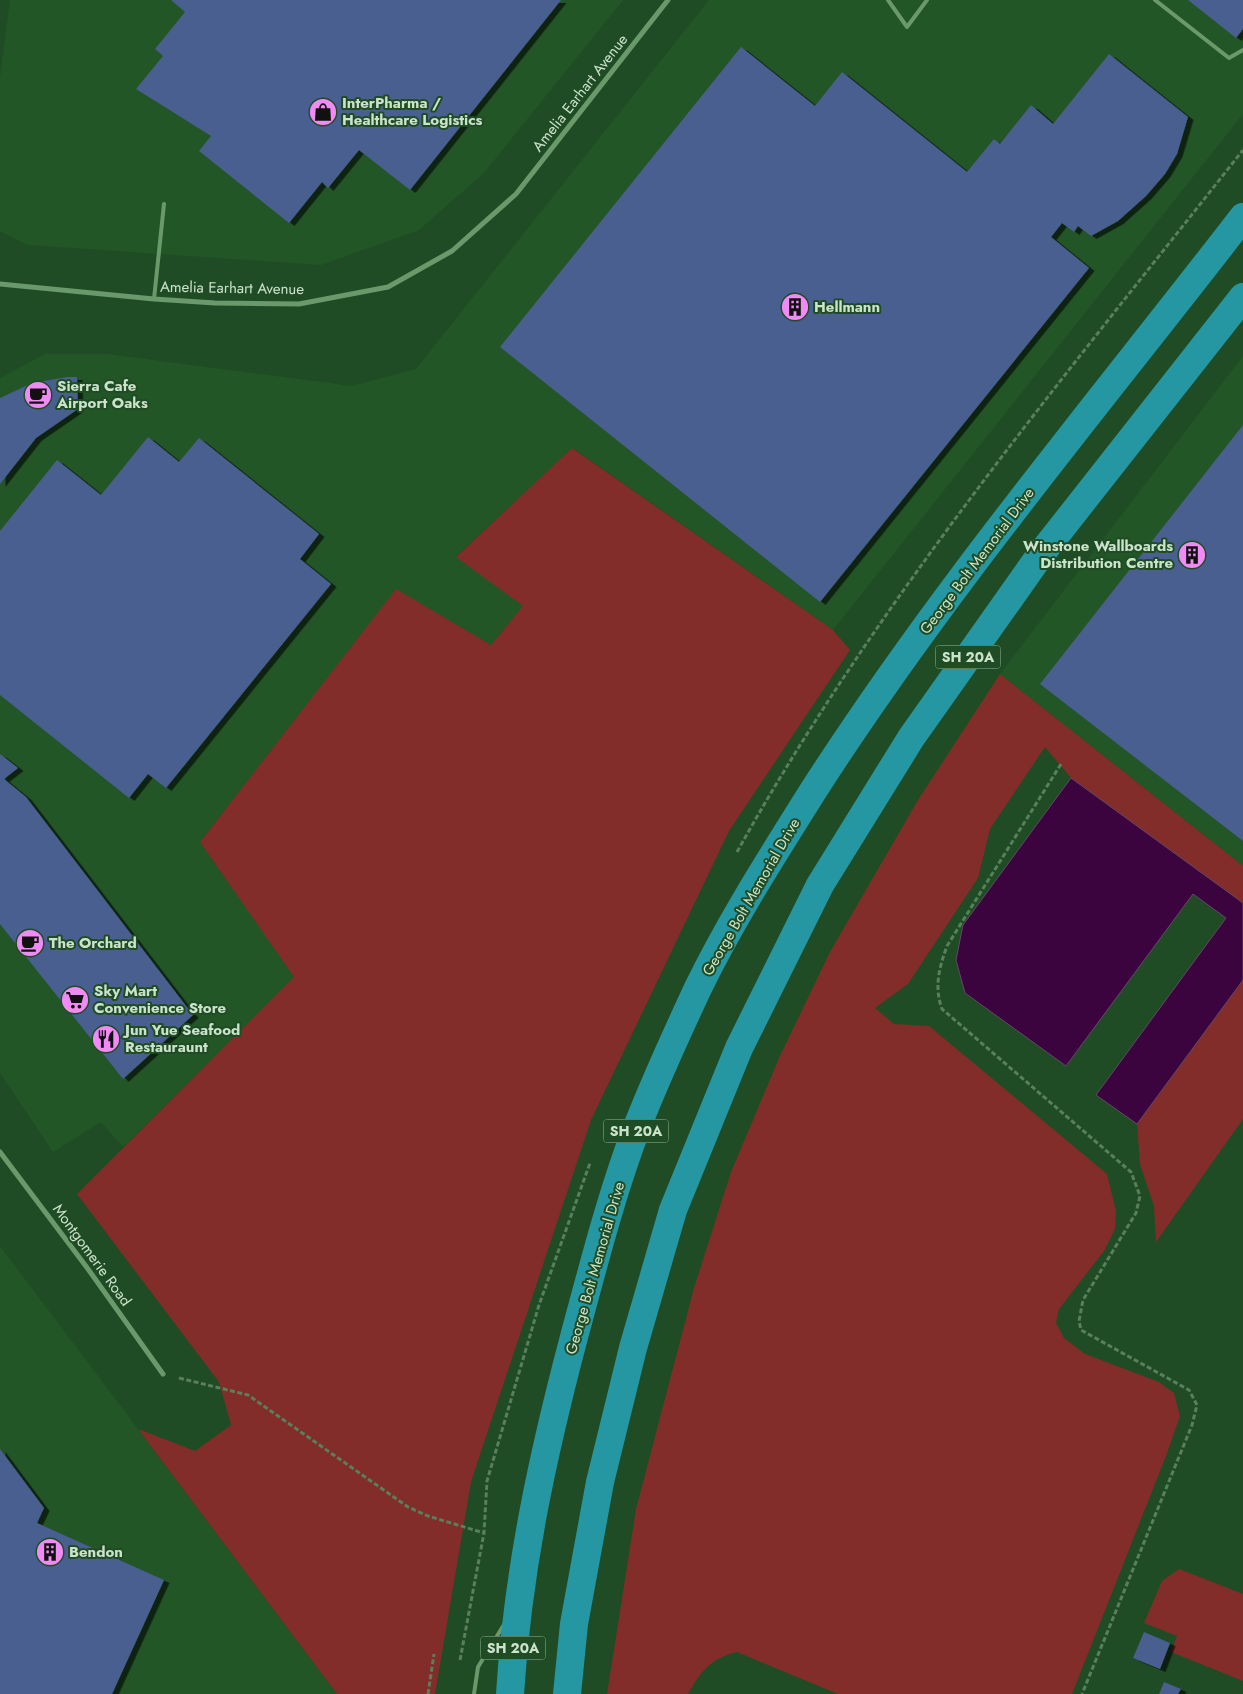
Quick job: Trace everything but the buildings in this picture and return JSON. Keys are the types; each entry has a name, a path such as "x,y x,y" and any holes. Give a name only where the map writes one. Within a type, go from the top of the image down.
{"highway":[{"name":"George Bolt Memorial Drive","path":"510,1694 513,1610 533,1505 554,1412 595,1260 637,1128 699,987 764,869 863,713 982,551 1243,217"},
{"name":"SH 20A","path":"567,1694 574,1624 600,1482 633,1348 673,1210 739,1048 820,885 911,738 1041,554 1243,297"}],"street":[{"name":"Amelia Earhart Avenue","path":"0,284 154,299 215,303 300,304 388,287 452,251 516,194 668,0"},
{"name":"Montgomerie Road","path":"0,1152 88,1269 162,1374"}],"lane":[{"path":"888,0 908,27 927,0"},
{"path":"1155,0 1229,58 1243,50"},
{"path":"154,299 164,204"},
{"path":"474,1694 478,1667 513,1610"}],"path":[{"path":"1061,764 947,946 939,968 937,994 942,1009 1131,1172 1140,1196 1136,1213 1083,1300 1079,1321 1081,1330 1189,1390 1197,1405 1192,1425 1082,1694"},
{"path":"162,1374 248,1395 408,1507 428,1516 484,1533"},
{"path":"428,1694 434,1654"}],"shaded area":[{"path":"10,0 623,0 483,174 419,230 321,265 28,245 0,231 0,77"},
{"path":"709,0 1243,0 1243,114 833,630 573,448 456,556 524,606 491,645 396,590 200,842 295,977 123,1147 101,1122 53,1152 0,1073 0,378 45,354 107,354 352,386 416,369"},
{"name":"Winstone Wallboards Distribution Centre","path":"1243,356 1243,866 1000,674"},
{"path":"572,448 833,630 850,650 729,831 591,1120 471,1482 435,1694 337,1694 138,1429 195,1451 231,1425 219,1382 77,1194 294,977 200,842 396,589 491,645 523,606 456,557"},
{"path":"1000,674 1243,866 1243,903 1071,778 1045,747 990,829 978,878 908,984 875,1008 894,1024 929,1026 1107,1174 1116,1211 1115,1229 1104,1251 1059,1309 1056,1323 1064,1338 1085,1354 1159,1382 1174,1393 1180,1416 1166,1456 1072,1694 838,1694 737,1652 720,1658 707,1667 688,1694 607,1694 636,1509 694,1288 731,1172 779,1058 830,952 918,800"},
{"path":"1071,778 1243,903 1243,980 1137,1124 1096,1095 1226,918 1193,894 1066,1066 965,993 956,960 963,925"},
{"path":"1243,980 1243,1119 1156,1242 1154,1206 1140,1164 1137,1124"},
{"path":"0,1246 138,1429 337,1694 0,1694"},
{"path":"1179,1569 1243,1594 1243,1681 1171,1652 1177,1636 1144,1623 1162,1581"}],"place":[{"name":"InterPharma / Healthcare Logistics","path":"323,112"},
{"name":"Hellmann","path":"795,307"},
{"name":"Sierra Cafe Airport Oaks","path":"38,395"},
{"name":"Winstone Wallboards Distribution Centre","path":"1192,555"},
{"name":"The Orchard","path":"30,943"},
{"name":"Sky Mart Convenience Store","path":"75,1000"},
{"name":"Jun Yue Seafood Restauraunt","path":"106,1039"},
{"name":"Bendon","path":"50,1552"}]}
